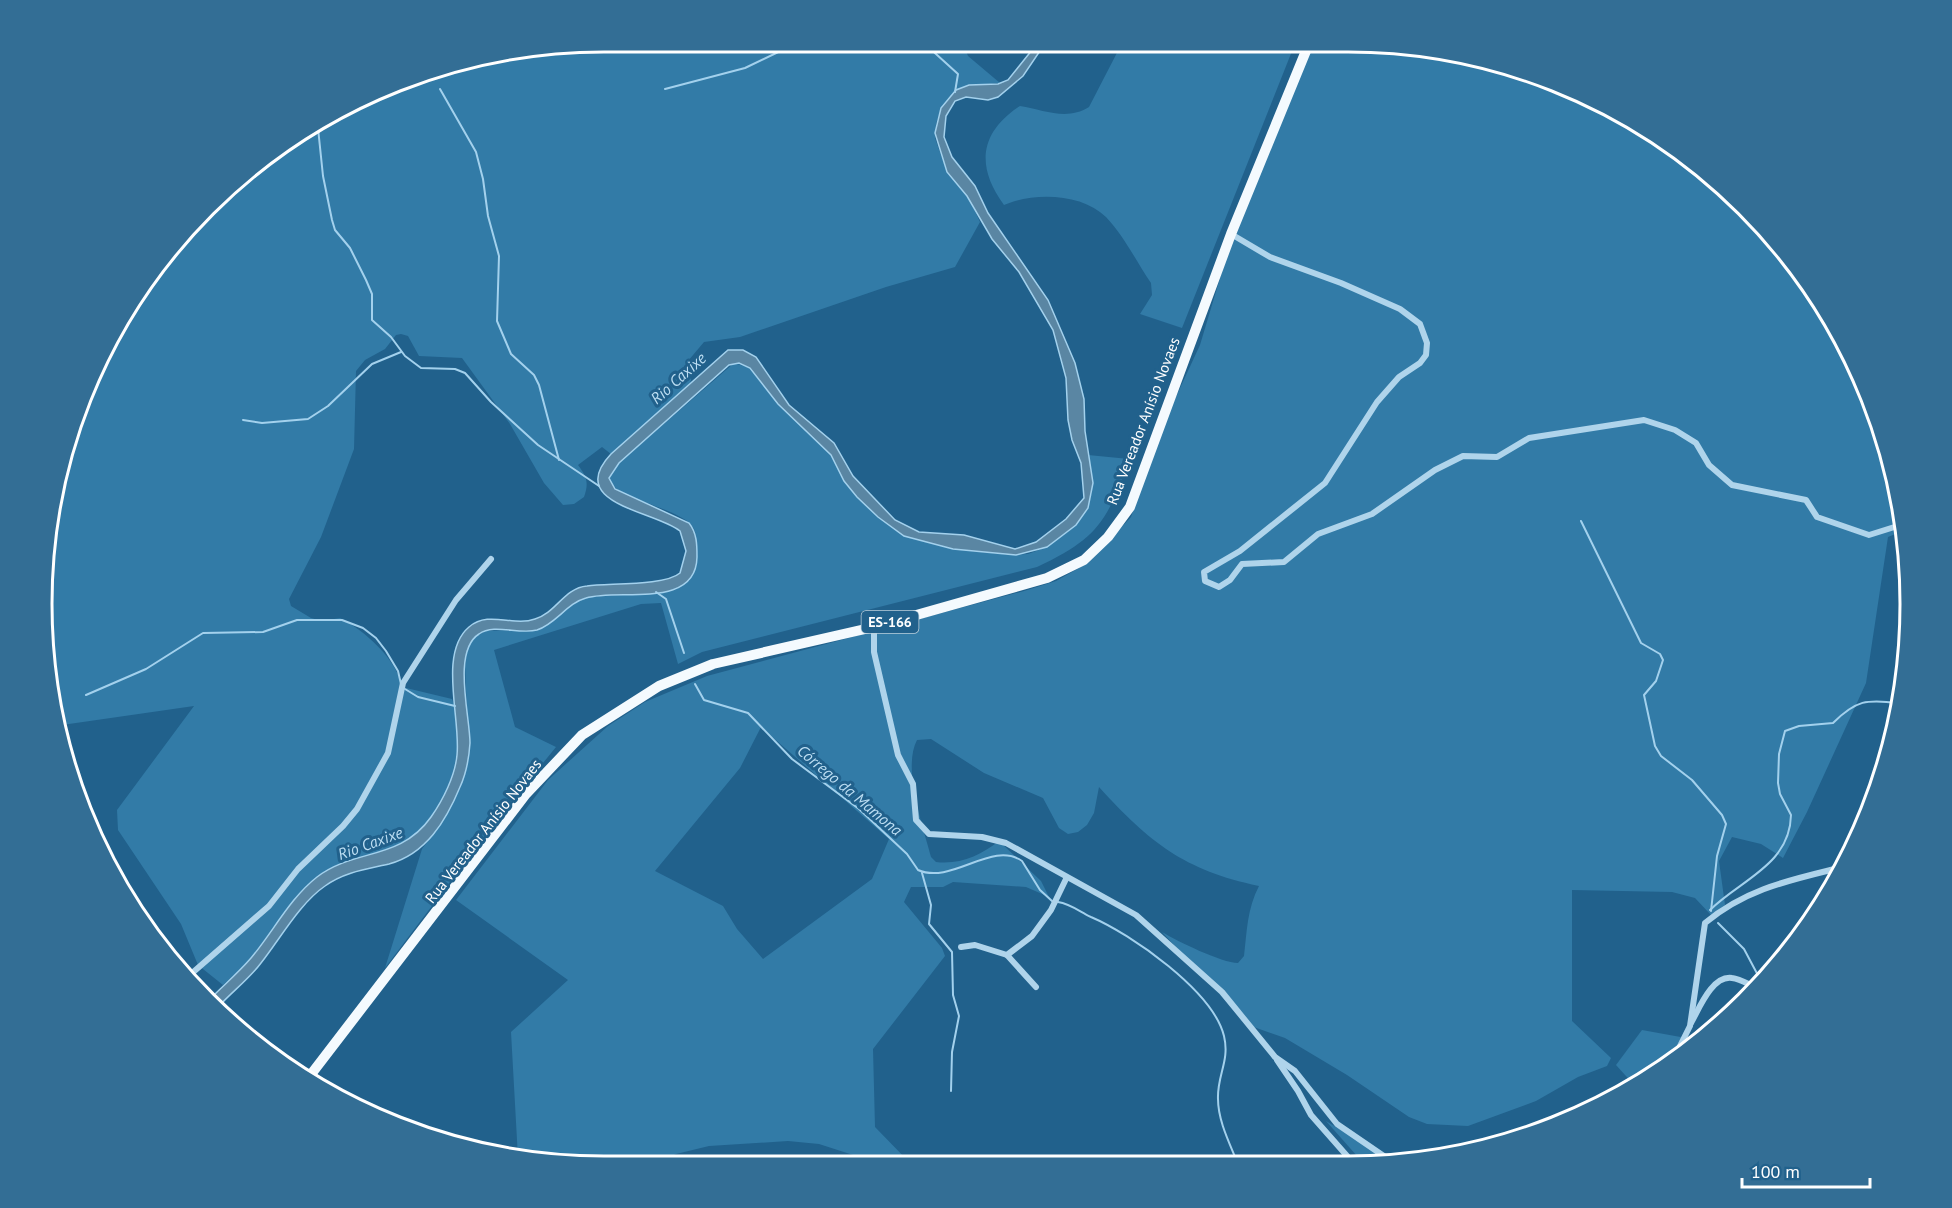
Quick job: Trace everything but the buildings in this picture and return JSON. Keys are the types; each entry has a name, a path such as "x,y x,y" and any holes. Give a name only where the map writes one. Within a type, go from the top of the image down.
{"main road":[{"name":"Rua Vereador Anísio Novaes","path":"313,1072 526,794 582,735 660,686 713,664 874,627 1047,578 1084,560 1108,537 1130,507 1230,234 1306,52"}],"street":[{"path":"1230,234 1270,258 1341,283 1400,309 1420,324 1427,343 1426,355 1420,363 1399,377 1377,402 1325,483 1240,551 1204,572 1205,581 1219,587 1230,580 1242,564 1284,562 1317,534 1372,514 1435,470 1463,456 1497,457 1529,438 1644,420 1675,430 1696,443 1709,465 1732,485 1806,500 1816,517 1869,535 1894,527"},
{"path":"193,972 269,906 297,869 343,826 357,809 388,753 404,683 456,600 491,559"},
{"path":"874,627 874,652 887,714 898,755 913,784 916,820 928,834 982,837 1006,843 1066,879 1102,894 1136,915 1222,992 1275,1057 1311,1115 1347,1156"},
{"path":"1690,1026 1705,923 1723,907 1751,892 1831,870"},
{"path":"1007,955 1032,936 1051,910 1066,879"},
{"path":"961,947 975,945 1007,955 1020,973 1036,987"},
{"path":"1681,1044 1717,982 1732,978 1747,984"},
{"path":"1275,1057 1294,1071 1337,1124 1381,1154"}],"shaded area":[{"path":"604,52 966,52 968,56 1000,83 969,85 941,108 936,124 935,138 947,172 968,196 980,222 955,267 886,287 740,337 704,342 688,361 691,380 689,386 611,454 602,447 578,465 587,484 584,497 574,504 563,505 544,483 510,424 462,358 419,356 408,336 401,334 396,335 385,349 365,360 356,371 354,449 321,537 289,599 291,606 311,618 322,621 340,618 360,630 387,656 394,666 402,687 452,699 457,717 456,759 441,802 417,835 391,849 357,858 325,871 290,905 249,960 223,985 198,965 181,924 118,830 117,810 194,706 66,724 57,676 52,604 57,532 71,461 82,427 94,393 126,328 166,268 189,240 240,189 268,166 328,126 393,94 461,71 532,57"},
{"path":"1030,52 1039,52 1023,76 998,97 988,100 966,97 955,101 946,116 944,137 952,157 975,186 988,213 1048,300 1075,363 1084,399 1085,431 1093,483 1088,508 1076,525 1047,547 1016,555 953,549 904,536 878,517 857,497 844,481 831,455 778,404 750,368 739,363 729,365 619,463 609,478 615,489 689,523 694,531 697,544 693,574 684,584 670,591 586,598 573,604 550,623 537,630 492,629 479,634 471,642 466,654 464,669 470,743 467,766 454,800 441,824 414,853 389,864 348,874 332,881 316,893 257,969 223,1002 215,995 251,958 307,885 332,868 405,841 419,831 431,817 448,788 456,763 453,669 460,638 469,627 477,622 493,619 527,621 535,619 549,612 572,591 579,588 650,582 673,577 680,573 686,551 680,531 618,504 606,495 598,484 599,471 611,454 728,350 743,350 756,357 789,405 834,443 853,476 895,520 919,532 964,535 1015,549 1036,542 1066,519 1084,498 1081,463 1072,440 1068,420 1066,378 1053,330 1019,272 992,239 967,196 947,172 935,133 941,108 956,90 969,85 998,84 1008,80"},
{"path":"1117,52 1292,52 1182,328 1140,314 1152,295 1151,283 1124,240 1106,217 1096,209 1071,199 1057,197 1029,198 1004,205 989,177 986,151 990,139 1006,116 1020,106 1064,114 1089,107"},
{"path":"1306,52 1384,54 1456,63 1525,82 1592,109 1654,145 1712,189 1763,240 1786,268 1826,328 1858,393 1870,427 1881,461 1895,532 1888,537 1866,683 1807,812 1783,858 1761,844 1732,837 1719,861 1725,905 1711,915 1695,898 1672,892 1572,890 1572,1021 1611,1058 1607,1066 1578,1077 1536,1101 1468,1126 1427,1124 1409,1117 1347,1075 1285,1038 1248,1025 1162,932 1211,956 1238,963 1244,956 1250,912 1259,886 1210,872 1170,852 1135,824 1099,787 1094,813 1087,825 1078,832 1068,834 1059,828 1043,798 984,773 931,739 917,740 913,752 913,782 931,857 936,862 945,863 962,860 985,851 999,841 1041,881 1049,897 1026,887 953,882 943,887 911,887 904,902 942,948 945,956 873,1049 875,1127 903,1156 856,1156 819,1144 788,1141 709,1146 672,1156 604,1156 517,1149 511,1032 568,980 456,900 548,780 608,726 645,702 707,676 1024,591 1056,581 1088,563 1131,517 1161,429 1200,345 1232,238","holes":["761,727 889,839 872,879 763,959 737,929 723,906 655,871 740,768"]},
{"path":"734,363 750,368 778,404 831,455 844,481 878,517 911,538 953,549 1011,555 1028,554 1047,547 1069,531 1088,508 1092,491 1088,455 1129,459 1114,498 1098,526 1074,547 1037,567 702,652 678,664 661,603 641,604 494,650 515,727 556,747 499,817 385,968 422,849 441,823 461,787 467,713 465,667 467,650 474,637 486,631 538,629 574,602 588,597 662,593 675,590 690,580 696,547 694,529 687,521 676,515 622,492 613,486 609,478 619,463"},
{"path":"1642,1030 1688,1038 1629,1079 1616,1065"},
{"path":"1326,1121 1381,1154 1357,1156"}],"waterway":[{"path":"665,89 745,68 778,52"},
{"path":"934,52 958,74 955,92"},
{"path":"440,89 476,152 483,179 488,216 499,256 497,321 511,354 534,375 539,385 559,460"},
{"path":"318,132 323,176 332,220 335,230 350,248 372,294 372,320 391,337 405,356 421,368 455,369 465,373 491,402 538,445 599,486"},
{"path":"243,420 262,423 308,419 328,406 372,364 401,352"},
{"path":"1581,521 1641,643 1660,654 1663,660 1656,681 1644,695 1655,746 1661,756 1692,780 1722,815 1726,824 1717,856 1711,911"},
{"name":"Córrego da Mamona","path":"656,592 666,599 684,653"},
{"path":"86,695 146,669 203,633 263,632 297,620 342,620 363,628 376,638 386,651 398,671 401,684"},
{"name":"Córrego da Mamona","path":"695,684 704,700 748,713 792,759 859,809 907,854 918,870 931,873 944,872 985,859 1010,856 1022,861 1040,890 1052,901"},
{"path":"405,689 418,697 455,706"},
{"path":"1710,910 1761,870 1782,847 1791,815 1780,794 1778,783 1779,754 1785,731 1799,726 1833,723 1848,710 1862,703 1891,702"},
{"path":"922,873 931,905 929,924 952,952 953,995 959,1016 952,1052 951,1091"},
{"name":"Córrego da Mamona","path":"1058,902 1108,925 1148,950 1188,983 1217,1019 1225,1045 1218,1090 1220,1116 1235,1156"},
{"path":"1718,923 1744,949 1757,974"}],"water label":[{"name":"Rio Caxixe","path":"678,378"},
{"name":"Rio Caxixe","path":"370,843"}]}
